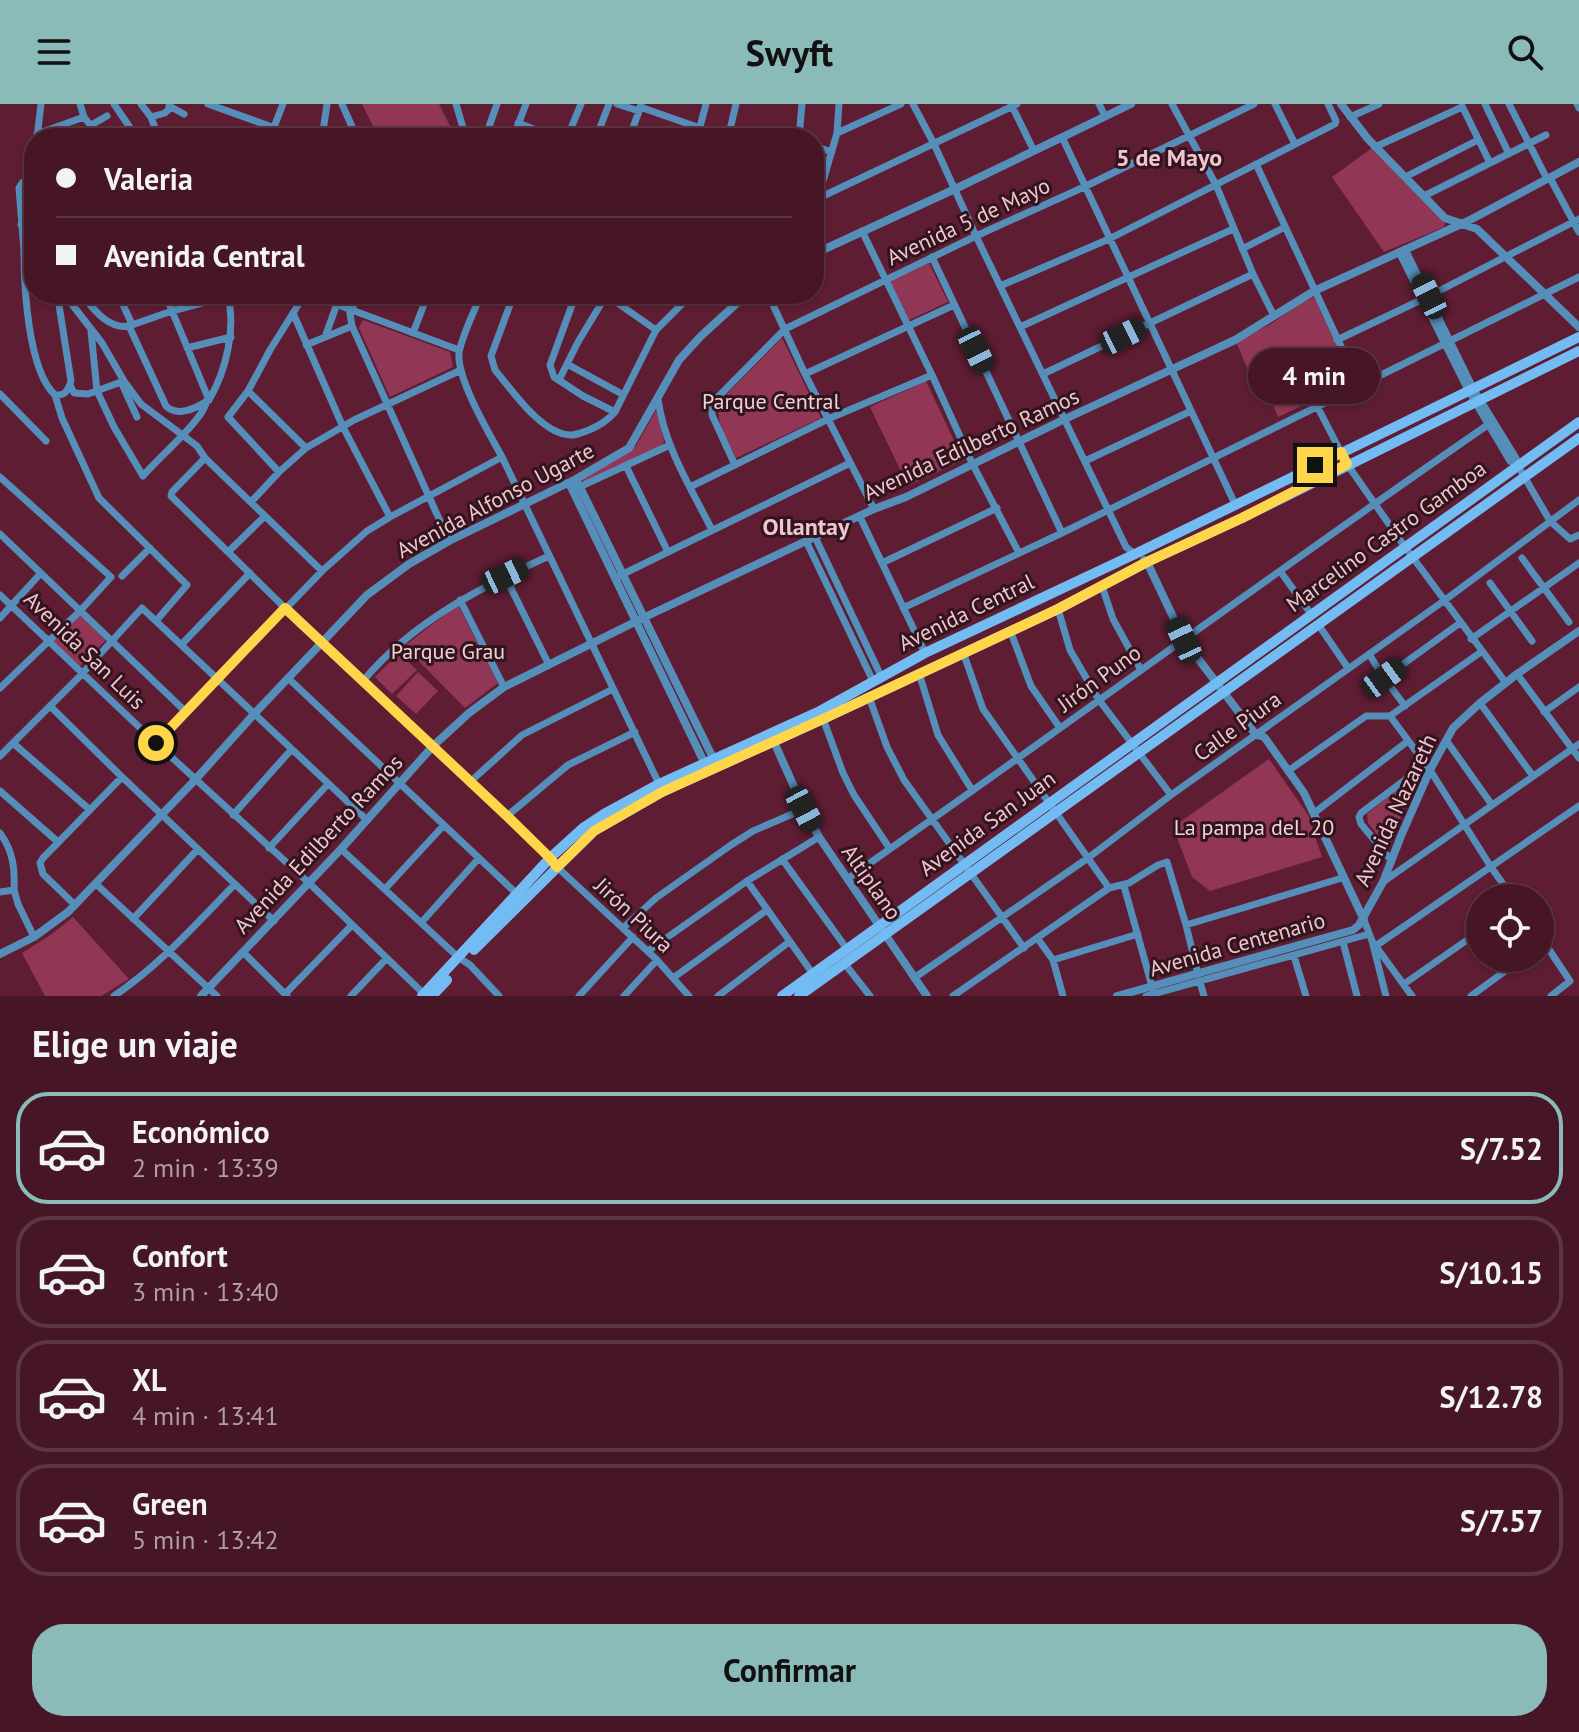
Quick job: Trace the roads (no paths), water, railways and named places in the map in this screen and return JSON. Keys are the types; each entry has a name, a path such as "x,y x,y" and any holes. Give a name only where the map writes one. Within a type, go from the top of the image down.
{"main road":[{"name":"Avenida Central","path":"660,788 774,742 877,678 925,653 1579,337"},
{"name":"Avenida Central","path":"461,959 517,894 553,862 660,788 709,762 869,697 1058,609 1147,562 1579,351"},
{"name":"Marcelino Castro Gamboa","path":"1220,688 1408,552 1579,422"},
{"name":"Marcelino Castro Gamboa","path":"1408,552 1579,438"},
{"name":"Avenida San Juan","path":"782,996 802,992 845,964 963,864 1133,743 1220,688"},
{"name":"Avenida San Juan","path":"802,992 813,974 847,949 883,930 970,874 1140,753 1220,688"},
{"name":"Avenida Central","path":"426,995 553,862"}],"street":[{"path":"38,128 41,104"},
{"path":"80,104 84,117 93,128"},
{"path":"114,104 130,128"},
{"path":"141,104 155,128"},
{"path":"208,104 274,127 283,104"},
{"path":"323,128 327,104"},
{"path":"342,104 353,128"},
{"path":"456,104 463,128"},
{"path":"459,117 464,104"},
{"path":"489,128 497,104"},
{"path":"516,128 526,104"},
{"path":"571,128 581,104"},
{"path":"600,128 609,104"},
{"path":"617,104 640,107 700,128 706,104"},
{"path":"730,128 736,104"},
{"path":"800,128 802,104"},
{"path":"824,180 837,133 839,104"},
{"path":"837,133 901,104"},
{"path":"913,104 1126,547 1147,562 1184,640 1256,735 1265,738 1304,793 1373,940 1412,996"},
{"path":"1099,104 1105,116"},
{"path":"824,249 1131,104"},
{"path":"1172,104 1216,185 1274,316"},
{"name":"Avenida 5 de Mayo","path":"735,465 712,415 712,407 717,398 785,329 1254,104"},
{"path":"1275,104 1295,144"},
{"path":"1000,286 1109,239 1336,123 1328,104"},
{"path":"1341,104 1375,147 1445,218 1477,229 1579,327"},
{"path":"1350,117 1379,104"},
{"path":"1485,104 1509,154"},
{"path":"1509,104 1548,178 1576,220 1579,232"},
{"path":"824,196 1014,105 1034,151"},
{"path":"151,117 165,113 169,106 184,114"},
{"path":"1375,147 1461,106 1490,163"},
{"path":"633,128 640,107"},
{"path":"91,125 107,116"},
{"path":"57,128 84,117"},
{"path":"518,123 531,128"},
{"path":"1424,196 1546,135"},
{"path":"1062,137 1235,504"},
{"path":"1405,177 1478,140"},
{"path":"824,149 832,152"},
{"name":"Avenida Edilberto Ramos","path":"201,996 341,849 433,746 504,687 641,619 1235,340 1314,291 1461,224 1579,162"},
{"path":"1256,164 1359,385"},
{"path":"24,181 19,188 24,289"},
{"path":"1337,340 1426,298 1576,220"},
{"path":"1242,249 1285,227"},
{"path":"1020,327 1233,229"},
{"path":"862,231 973,465 1019,553"},
{"path":"1402,250 1489,424 1510,461 1518,466"},
{"path":"932,257 1062,533"},
{"path":"1043,374 1253,274"},
{"path":"903,608 1062,533 1579,277"},
{"path":"26,304 32,345 46,383 55,395 62,418 97,494 187,585 156,621"},
{"path":"55,395 64,394 71,381 59,304"},
{"path":"70,304 113,360 137,417"},
{"path":"91,304 107,321 121,328 196,304"},
{"path":"123,304 131,322 129,326 166,406 178,413 207,401"},
{"path":"169,304 207,401"},
{"path":"91,329 97,391 143,476 204,410 214,391 231,337 229,304"},
{"path":"279,472 228,417 248,391 300,304"},
{"path":"325,337 337,304 459,350"},
{"path":"353,304 350,309 352,326 449,541"},
{"path":"413,333 424,304"},
{"path":"477,304 459,350 461,370 660,788"},
{"path":"510,304 493,350 495,370 527,409 547,427 567,436 606,422 615,412 656,330 681,304"},
{"path":"572,304 550,365 552,373 583,396 615,412"},
{"path":"559,380 600,304"},
{"path":"620,304 656,330"},
{"name":"Avenida Alfonso Ugarte","path":"0,954 34,937 75,905 367,595 409,564 449,541 575,485 629,448 679,360 736,304"},
{"path":"773,304 874,509"},
{"path":"805,374 954,305"},
{"path":"293,313 343,427 390,517"},
{"path":"306,345 352,326"},
{"path":"187,348 231,337"},
{"path":"567,364 622,394"},
{"path":"251,502 306,448 461,370"},
{"path":"690,487 828,419 932,375"},
{"path":"70,385 74,393 80,394 122,382"},
{"path":"122,382 141,404 197,446 205,458 322,571"},
{"path":"248,391 306,448"},
{"path":"0,394 46,441"},
{"path":"658,399 670,445 712,530"},
{"path":"1477,400 1516,458 1550,521 1575,537"},
{"path":"1317,406 1347,464 1374,504 1506,683"},
{"path":"1085,461 1191,411"},
{"name":"Jirón Puno","path":"847,879 1489,424"},
{"path":"670,445 575,485 709,762"},
{"path":"156,743 285,608 367,531 502,457"},
{"name":"Jirón Piura","path":"205,458 171,496 648,951 689,996"},
{"path":"620,576 850,463"},
{"path":"626,466 668,552"},
{"path":"0,688 111,579 1,479"},
{"name":"Calle Piura","path":"914,978 1088,858 1579,500"},
{"path":"882,563 997,508"},
{"path":"228,552 265,516"},
{"path":"860,517 925,653"},
{"path":"0,534 186,712"},
{"path":"810,539 877,678"},
{"path":"122,576 150,548"},
{"path":"363,681 401,642 460,600 549,556"},
{"path":"1522,558 1569,622"},
{"path":"1471,639 1578,566"},
{"path":"1280,571 1348,668"},
{"path":"0,618 41,573"},
{"path":"182,644 250,573"},
{"path":"505,576 549,665"},
{"path":"1490,583 1532,641"},
{"path":"1102,586 1113,619 1141,670"},
{"name":"Avenida San Luis","path":"0,595 426,995"},
{"path":"460,600 504,687"},
{"path":"0,756 142,608 367,820"},
{"path":"1058,609 1070,650 1099,700 1171,795"},
{"path":"1384,678 1460,623"},
{"path":"1010,630 1031,686 1060,728"},
{"name":"Avenida Nazareth","path":"1364,920 1428,774 1453,728 1517,674 1579,631"},
{"path":"963,652 983,709 1109,888"},
{"path":"1288,771 1366,716 1390,716 1481,652"},
{"path":"1369,654 1405,706"},
{"path":"919,673 938,735 972,790"},
{"path":"1517,674 1544,712 1575,746 1579,758"},
{"path":"288,678 517,894"},
{"path":"1544,712 1579,687"},
{"path":"470,782 522,735 613,689"},
{"path":"869,697 887,747 904,780 1024,948"},
{"path":"1480,703 1533,776"},
{"path":"50,706 274,921"},
{"path":"822,715 854,795 890,849"},
{"path":"1390,716 1503,884"},
{"path":"507,816 568,765 635,732"},
{"path":"1446,740 1492,805"},
{"path":"1314,813 1408,741"},
{"name":"Altiplano","path":"774,742 819,837 927,996"},
{"path":"13,743 90,810"},
{"path":"1383,882 1575,746"},
{"path":"233,815 291,750"},
{"path":"1391,860 1361,824 1359,817 1414,773 1428,774"},
{"path":"75,905 43,874 40,867 43,858 122,777"},
{"path":"269,848 328,784"},
{"path":"0,791 58,842"},
{"name":"Avenida Centenario","path":"1199,978 1343,942 1373,940 1491,867 1579,806"},
{"path":"623,928 656,898 731,845 753,831 804,809"},
{"path":"385,889 444,825"},
{"path":"0,833 9,845 18,904 34,937"},
{"path":"648,951 747,881 819,837"},
{"path":"133,919 198,849"},
{"path":"341,849 499,996"},
{"path":"421,923 479,858"},
{"path":"782,859 847,949"},
{"path":"953,996 1109,888 1124,886 1167,862 1204,996"},
{"path":"1186,925 1342,878"},
{"path":"747,881 813,974"},
{"path":"96,884 217,996"},
{"path":"114,996 170,953 235,884"},
{"path":"1124,886 1151,993"},
{"path":"0,892 14,890"},
{"path":"673,978 767,910"},
{"name":"Avenida Centenario","path":"1117,996 1151,993 1353,930 1364,920"},
{"path":"243,952 286,995 352,925"},
{"path":"1053,960 1138,934"},
{"path":"579,996 633,937"},
{"path":"1038,939 1053,960 1063,996"},
{"path":"1373,940 1386,996"},
{"path":"1404,984 1466,941"},
{"path":"718,996 789,942"},
{"path":"1343,942 1357,996"},
{"path":"1294,956 1306,996"},
{"path":"351,996 387,958"},
{"path":"1551,996 1570,981 1554,959"},
{"path":"627,995 657,960"},
{"path":"845,964 870,996"},
{"path":"1471,996 1504,972"}],"district":[{"name":"5 de Mayo","path":"1169,158"},
{"name":"Ollantay","path":"806,527"}],"park label":[{"name":"Parque Central","path":"771,401"},
{"name":"Parque Grau","path":"448,651"},
{"name":"La pampa deL 20","path":"1254,827"}]}
